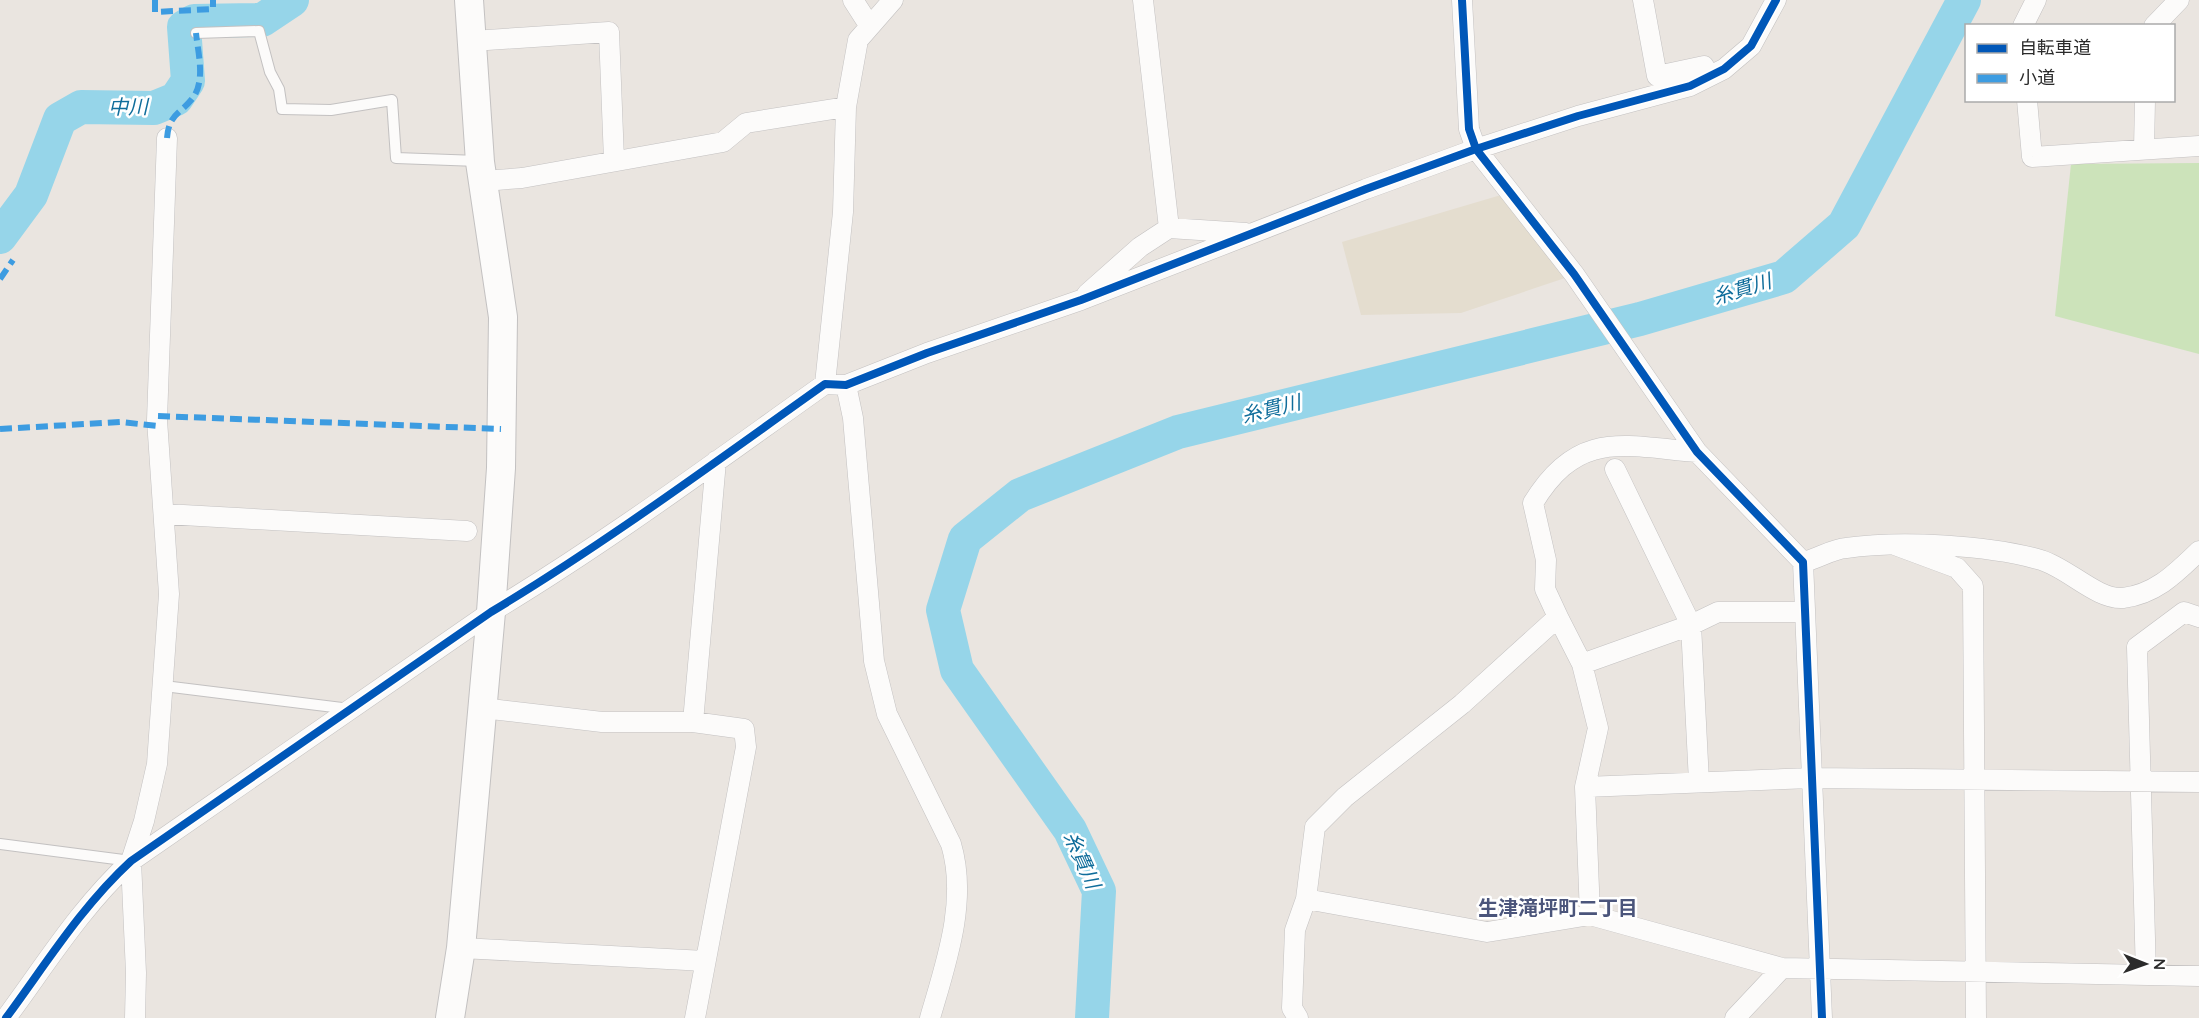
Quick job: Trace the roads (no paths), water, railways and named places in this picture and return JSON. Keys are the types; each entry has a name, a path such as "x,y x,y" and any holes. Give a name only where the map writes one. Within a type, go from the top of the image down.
{"street":[{"path":"450,1018 460,948 491,612 501,468 503,317 481,172 469,0"},
{"path":"853,0 869,25"},
{"path":"825,384 843,212 846,107 858,40 893,0"},
{"path":"1143,0 1169,228"},
{"path":"1462,0 1469,129 1476,149 1574,274 1697,452 1803,562 1818,969 1822,1018"},
{"path":"1643,0 1657,76 1704,66 1708,77"},
{"path":"6,1018 78,917 101,888 130,861 354,709 491,612 533,586 716,461 825,384 846,385 927,353 1081,300 1476,149 1578,116 1690,86 1724,69 1750,46 1776,0"},
{"path":"2024,24 2036,0"},
{"path":"2156,24 2179,0"},
{"path":"472,41 609,32 614,160"},
{"path":"2027,102 2032,157 2199,146"},
{"path":"2144,149 2145,102"},
{"path":"481,172 522,178 723,142 746,123 846,107"},
{"path":"135,1018 136,973 130,861 144,820 157,764 169,594 158,416 167,138"},
{"path":"1081,300 1125,259 1169,228 1252,233"},
{"path":"846,385 853,418 874,661 887,714 951,844 958,867 958,895 951,938 930,1018"},
{"path":"1590,915 1585,787 1598,728 1582,664 1545,589 1546,560 1533,503 1544,486 1564,465 1598,447 1618,445 1697,452"},
{"path":"693,722 716,461"},
{"path":"1615,469 1691,625 1699,782"},
{"path":"165,514 467,531"},
{"path":"1803,562 1820,559 1843,548 1895,545 1990,551 2041,560 2067,571 2103,595 2121,598 2145,593 2166,582 2199,551"},
{"path":"1895,545 1957,568 1973,586 1976,1018"},
{"path":"1582,664 1691,625 1718,612 1805,612"},
{"path":"2146,975 2137,647 2184,612 2199,617"},
{"path":"1298,1018 1292,1008 1295,930 1306,899 1316,827 1345,797 1462,704 1558,617"},
{"path":"482,708 602,722 693,722 744,729 746,747 695,1018"},
{"path":"1585,787 1811,778 1974,777 2199,782"},
{"path":"1306,899 1487,932 1590,915 1782,968 2199,976"},
{"path":"460,948 705,962"},
{"path":"1735,1018 1782,968"}],"lane":[{"path":"196,33 259,31 270,72 279,88 282,109 331,110 392,100 396,158 481,172"},
{"path":"164,686 354,709"},
{"path":"0,844 130,861"}],"waterway":[{"name":"中川","path":"0,237 31,195 60,119 81,107 154,108 176,99 188,81 184,27 194,21 262,20 292,0"},
{"name":"糸貫川","path":"1092,1018 1099,891 1070,830 957,670 943,610 965,539 1020,495 1178,432 1640,319 1784,277 1844,225 1964,0"}],"district":[{"name":"生津滝坪町二丁目","path":"1558,908"}]}
